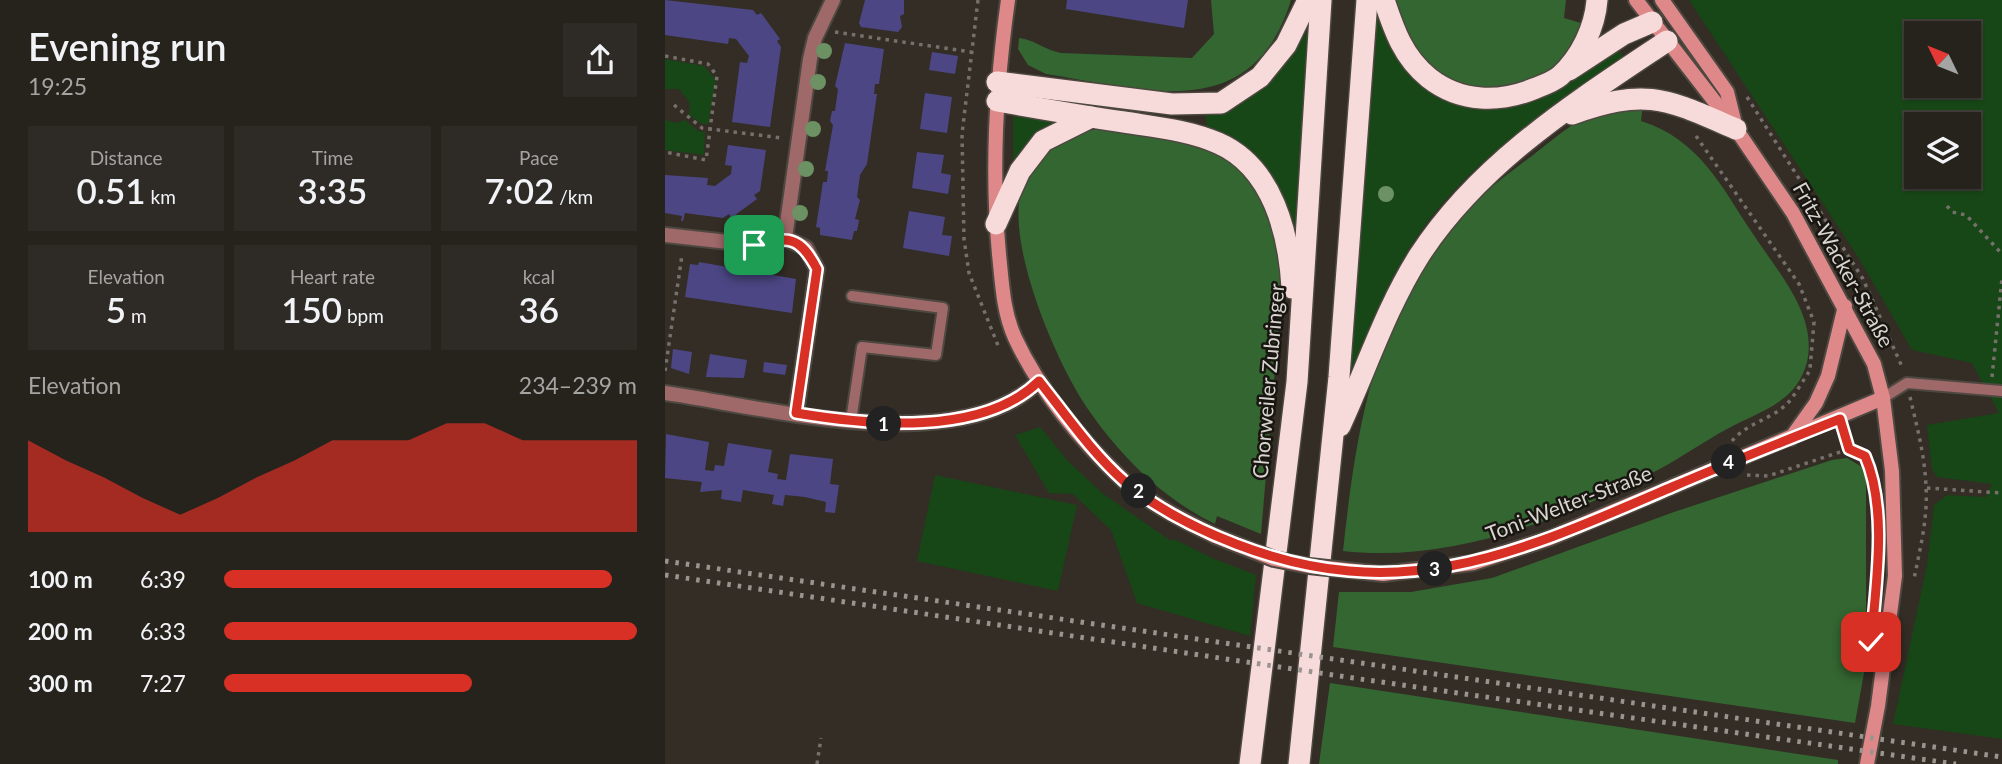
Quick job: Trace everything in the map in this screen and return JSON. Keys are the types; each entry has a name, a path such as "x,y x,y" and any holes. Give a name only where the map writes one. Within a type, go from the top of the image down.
{"highway":[{"path":"997,92 1173,104 1221,103 1260,77 1286,45 1308,0"},
{"name":"Chorweiler Zubringer","path":"1250,764 1297,382 1321,0"},
{"path":"1299,764 1339,377 1367,0"},
{"path":"1384,0 1397,40 1405,53 1430,78 1455,93 1499,99 1524,93 1560,77 1624,34 1652,22"},
{"path":"1560,77 1588,36 1595,20 1597,0"},
{"path":"1331,443 1418,257 1469,190 1499,162 1553,121 1667,41"},
{"path":"997,92 1091,117 1184,132 1220,144 1244,161 1265,187 1278,211 1288,243 1297,382"},
{"path":"1553,121 1604,103 1635,98 1669,101 1737,129"},
{"path":"996,224 1020,171 1043,141 1091,117"}],"street":[{"path":"785,238 810,59 833,0"},
{"name":"Toni-Welter-Straße","path":"1008,0 997,92 993,163 1003,295 1014,336 1039,381 1081,434 1125,482 1179,518 1215,536 1274,559 1309,566 1383,574 1473,563 1551,538 1840,419 1884,398"},
{"name":"Fritz-Wacker-Straße","path":"1636,0 1737,129 1793,213 1874,364 1884,398 1892,471 1895,576 1878,706 1867,764"},
{"name":"Fritz-Wacker-Straße","path":"1662,0 1727,92 1737,129"},
{"path":"1652,22 1673,17 1667,41"},
{"path":"665,235 754,245 785,238 806,248 817,269 796,413"},
{"path":"1790,439 1816,403 1828,376 1845,306"},
{"path":"665,393 851,421 922,425 985,410 1026,394 1039,381"}],"lane":[{"path":"851,421 862,347 936,355 943,308 852,296"},
{"path":"1884,398 1907,383 1996,391"}],"path":[{"path":"978,0 963,134 964,239 969,273 1002,354"},
{"path":"820,29 971,52"},
{"path":"665,57 708,64 717,76 706,160 665,152"},
{"path":"674,106 702,128 799,140"},
{"path":"1687,130 1696,135 1799,284 1814,322 1809,372 1786,404 1765,419 1742,429"},
{"path":"1947,206 1952,212 1966,215 2002,254"},
{"path":"665,371 684,237"},
{"path":"1996,391 2002,278"},
{"path":"1809,372 1828,376"},
{"path":"1840,419 1849,449"},
{"path":"1768,476 1849,449 1865,456 1874,477"},
{"path":"1927,488 2002,493"},
{"path":"817,764 821,738"}],"green space":[{"path":"1211,0 1291,0 1273,40 1250,67 1222,83 1191,90 1157,91 1121,87 1046,74 1028,65 1018,49 1019,38 1061,53 1192,58 1214,34"},
{"path":"1392,0 1566,0 1564,18 1581,23 1570,47 1554,66 1535,79 1514,87 1491,90 1468,86 1445,77 1423,63 1410,43"},
{"path":"1689,0 2002,0 2002,739 1893,724 1927,565 1934,505 1947,495 1986,497 1992,484 1937,477 1932,469 1927,425 1999,413 1972,363 1912,350 1860,260"},
{"path":"1375,4 1391,48 1405,66 1428,81 1483,108 1500,109 1535,99 1617,48 1624,58 1558,103 1496,151 1467,177 1441,206 1417,237 1388,286 1346,395"},
{"path":"1307,31 1299,244 1207,131 1206,115 1253,94 1277,73"},
{"path":"665,59 704,66 716,80 708,124 702,124 689,115 690,103 679,89 665,89"},
{"path":"1643,104 1641,121 1661,129 1694,152 1719,182 1793,294 1807,327 1809,345 1807,362 1795,387 1776,404 1656,471 1544,521 1464,544 1424,550 1384,553 1343,551 1359,438 1371,385 1387,335 1409,288 1438,244 1475,203 1569,127 1592,114"},
{"path":"1014,115 1057,123 1013,166 1013,119"},
{"path":"665,120 676,123 685,120 698,131 705,132 704,155 665,150"},
{"path":"1102,129 1188,141 1220,153 1249,175 1275,226 1282,287 1261,534 1217,516 1215,524 1196,514 1162,490 1131,462 1116,446 1077,392 1037,304 1021,240 1018,211 1022,188 1032,169 1051,148 1079,134"},
{"path":"1040,427 1068,461 1102,493 1171,541 1174,539 1212,558 1256,575 1250,636 1137,603 1111,530 1073,494 1049,493 1015,435"},
{"path":"1847,458 1862,467 1866,481 1866,662 1855,723 1333,647 1339,592 1411,592 1492,578 1674,512 1832,460"},
{"path":"935,475 1077,505 1058,591 917,561"},
{"path":"1330,683 1838,760 1838,764 1319,764"}],"building":[{"path":"665,0 753,10 757,15 761,13 780,39 777,41 781,47 770,127 732,122 740,62 747,63 749,56 736,39 729,38 728,44 665,35"},
{"path":"865,0 904,0 904,14 900,16 902,27 898,32 861,27 859,23"},
{"path":"1067,0 1188,0 1184,28 1066,9"},
{"path":"845,43 884,49 879,84 875,84 874,94 877,94 867,164 860,175 857,197 860,200 855,219 859,220 852,240 820,235 820,228 816,227 823,182 827,182 828,171 825,171 833,125 830,121 832,111 835,111 838,89 835,86"},
{"path":"932,52 958,56 955,74 929,70"},
{"path":"925,93 952,97 947,133 920,129"},
{"path":"728,145 766,150 760,191 754,195 757,199 731,218 729,214 723,218 685,213 681,221 682,216 665,213 665,175 708,178 707,185 715,186 731,174 732,166 725,165"},
{"path":"917,152 944,155 941,173 951,175 948,194 912,188"},
{"path":"909,211 945,217 942,235 952,236 949,256 903,248"},
{"path":"699,262 796,279 792,313 685,297 690,264 698,265"},
{"path":"673,349 692,352 689,374 671,368"},
{"path":"710,354 747,360 744,378 706,377"},
{"path":"764,362 787,365 785,375 763,372"},
{"path":"666,434 709,442 705,470 714,471 715,465 724,466 728,443 772,450 768,472 778,474 777,479 786,480 790,454 833,459 830,484 839,485 835,513 825,512 826,502 805,497 785,495 783,506 772,504 774,495 743,490 741,502 721,499 722,490 700,492 702,482 665,478"}],"railway":[{"path":"665,561 2002,757"},
{"path":"665,575 1360,679 1956,764"}],"route":[{"path":"754,245 785,238 806,248 817,269 796,413 879,424 922,425 985,410 1026,394 1039,381 1081,434 1125,482 1179,518 1215,536 1274,559 1309,566 1383,574 1473,563 1551,538 1742,457 1840,419 1849,449 1865,456 1874,477 1878,562 1871,642"}]}
